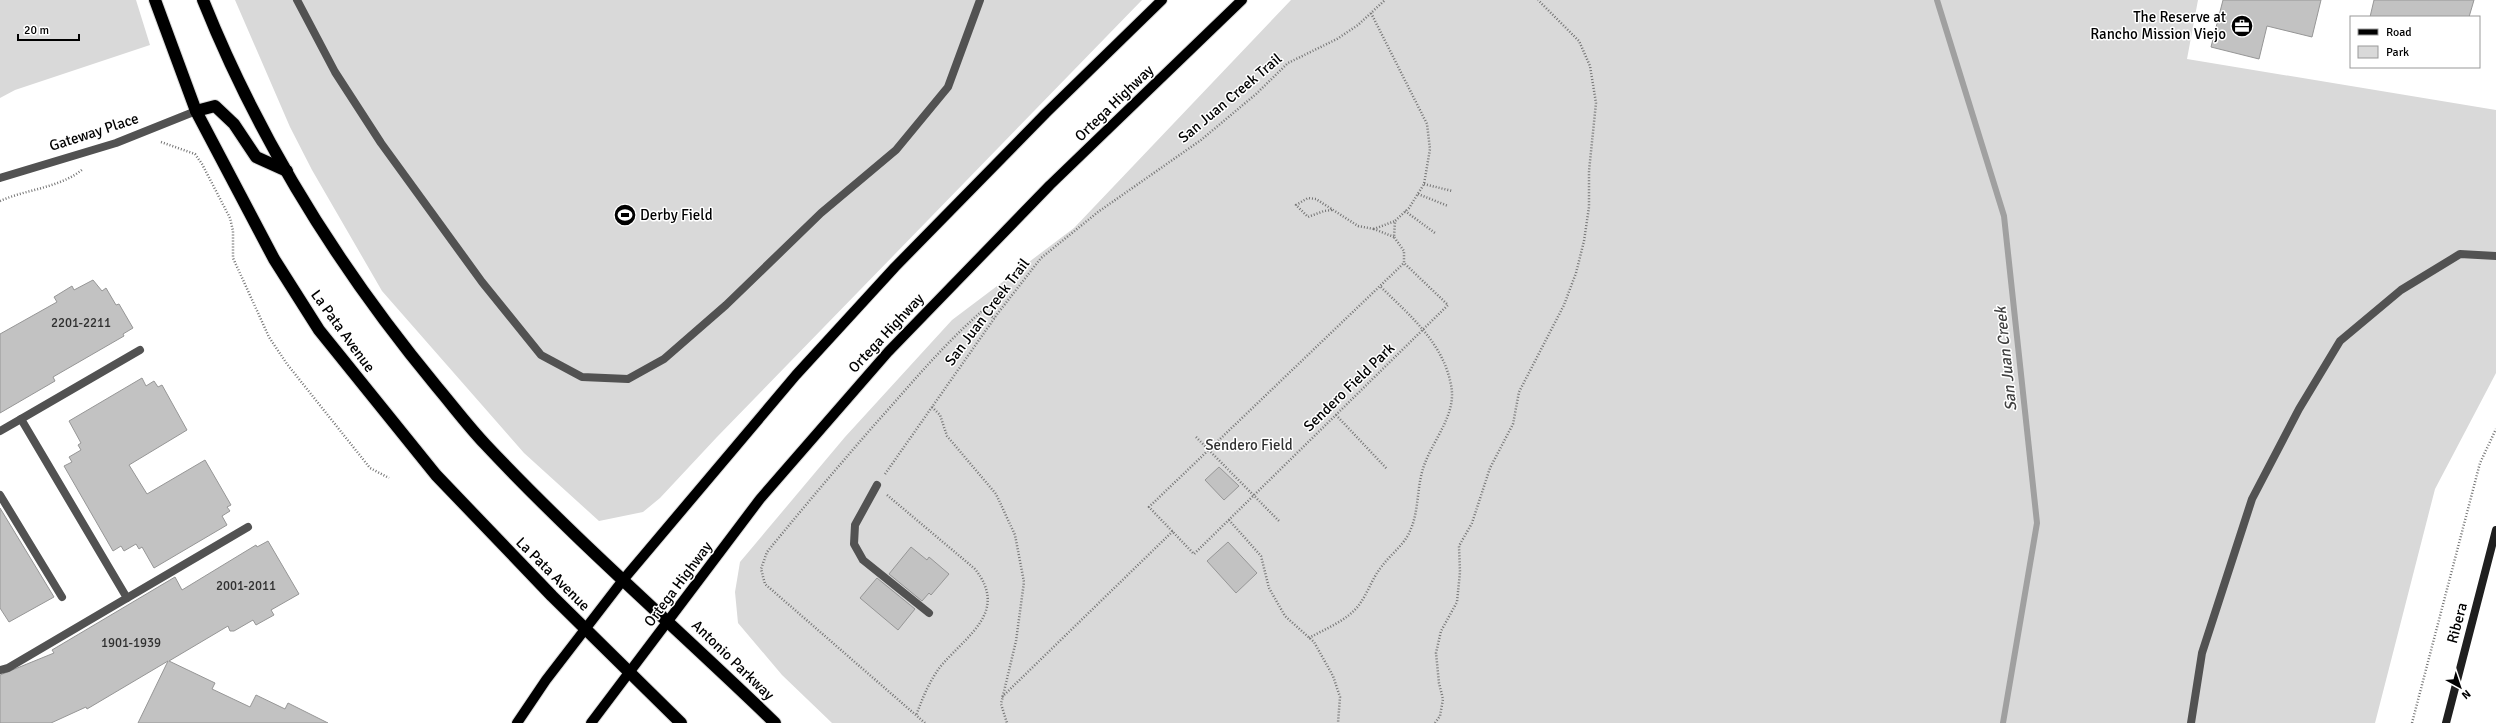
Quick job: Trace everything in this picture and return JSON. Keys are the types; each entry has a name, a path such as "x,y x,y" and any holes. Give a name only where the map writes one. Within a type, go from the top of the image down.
{"highway":[{"name":"La Pata Avenue","path":"155,0 196,111 274,260 319,330 436,475 585,629"},
{"path":"203,0 235,74 287,171 365,294 411,355 483,442 551,512 623,580"},
{"path":"196,111 215,106 234,124 256,157 287,171"},
{"name":"Antonio Parkway","path":"623,580 668,620 775,723"},
{"path":"585,629 681,723"}],"main road":[{"path":"517,723 585,629 623,580 796,375 895,267 1046,113 1162,0"},
{"name":"Ortega Highway","path":"591,723 760,499 888,352 1050,185 1242,0"}],"street":[{"name":"Ribera","path":"2446,723 2496,530"}],"lane":[{"path":"296,0 335,72 381,143 482,282 541,355 582,377 628,379 664,359 726,305 822,213 896,150 948,87 980,0"},
{"name":"Gateway Place","path":"0,178 116,143 196,111"},
{"path":"2191,723 2202,653 2252,499 2299,409 2340,341 2401,290 2460,254 2496,256"},
{"path":"0,431 140,350"},
{"path":"21,419 127,598"},
{"path":"877,485 855,525 854,544 863,560 928,613"},
{"path":"0,495 62,597"},
{"path":"0,670 8,668 248,527"}],"path":[{"name":"San Juan Creek Trail","path":"877,485 998,313 1041,258 1098,212 1201,140 1256,94 1288,63 1337,39 1358,25 1385,0"},
{"path":"1436,723 1440,716 1443,699 1439,682 1436,653 1441,631 1457,602 1460,572 1459,546 1472,523 1490,468 1513,424 1519,392 1564,305 1576,273 1585,234 1596,103 1590,66 1579,41 1538,0"},
{"path":"1371,13 1427,124 1430,149 1424,184 1418,194 1395,221 1374,229"},
{"path":"155,144 162,141 195,154 230,218 233,231 234,258 270,337 287,364 370,468 389,478"},
{"path":"0,201 14,195 67,180 85,167"},
{"path":"1424,184 1452,191"},
{"path":"1418,194 1448,206"},
{"path":"1332,210 1324,211 1308,217 1296,205 1308,198 1323,202 1332,210 1358,226 1374,229 1394,237 1404,251 1404,263"},
{"path":"1405,211 1435,233"},
{"path":"1394,237 1395,221"},
{"name":"Sendero Field Park","path":"1404,263 1448,305 1194,554 1149,508 1404,263"},
{"path":"1309,638 1346,617 1359,605 1368,585 1382,565 1397,550 1410,532 1417,509 1420,479 1425,464 1453,405 1452,385 1445,361 1431,338 1380,286"},
{"path":"932,407 940,415 947,436 996,494 1015,535 1024,582 1016,640 1001,704 1007,723"},
{"path":"1336,415 1387,468"},
{"path":"2412,723 2480,463 2496,429"},
{"path":"1196,437 1279,521"},
{"path":"877,485 921,525 975,569 984,581 988,593 988,608 975,630 940,668 923,694 916,716"},
{"path":"1229,520 1261,556 1269,588 1284,616 1309,638 1333,676 1340,698 1338,723"},
{"path":"1002,697 1173,531"}],"green space":[{"path":"0,0 136,0 150,45 15,90 0,98"},
{"path":"235,0 1142,0 717,437 660,498 643,512 599,521 524,453 382,291 312,170 290,127"},
{"name":"Sendero Field","path":"1291,0 2198,0 2187,59 2496,110 2496,373 2435,489 2375,723 832,723 782,675 738,623 735,592 740,562 845,437 952,320 1074,228"}],"building":[{"name":"The Reserve at Rancho Mission Viejo","path":"2223,0 2321,0 2312,37 2267,26 2259,59 2211,47"},
{"path":"2374,0 2474,0 2469,16 2370,16"},
{"path":"93,280 102,291 106,288 116,305 119,304 133,328 123,334 124,336 53,377 55,381 0,413 0,334 57,302 54,297 72,286 74,290"},
{"path":"142,378 146,386 154,381 158,387 162,385 187,430 129,465 147,494 205,460 231,505 227,507 230,511 222,516 227,525 154,568 142,547 139,549 136,544 124,551 121,546 113,551 64,466 72,462 69,457 81,450 78,445 81,443 69,421"},
{"path":"1219,467 1239,486 1224,500 1205,480"},
{"path":"0,508 54,597 9,622 0,608"},
{"path":"268,541 299,594 271,610 274,615 256,625 253,620 234,631 230,631 228,626 169,661 215,683 212,689 250,707 256,695 285,709 288,703 328,723 138,723 168,661 87,709 86,707 51,723 0,723 0,675 54,653 52,650 175,577 182,590 256,545 257,547"},
{"path":"1228,542 1257,573 1236,593 1207,561"},
{"path":"911,547 927,560 929,557 949,574 931,595 929,593 922,601 889,574"},
{"path":"877,578 915,609 898,630 860,598"}],"waterway":[{"name":"San Juan Creek","path":"1937,0 2004,216 2037,523 2003,723"}],"place":[{"name":"The Reserve at Rancho Mission Viejo","path":"2242,26"},
{"name":"Derby Field","path":"625,215"}]}
